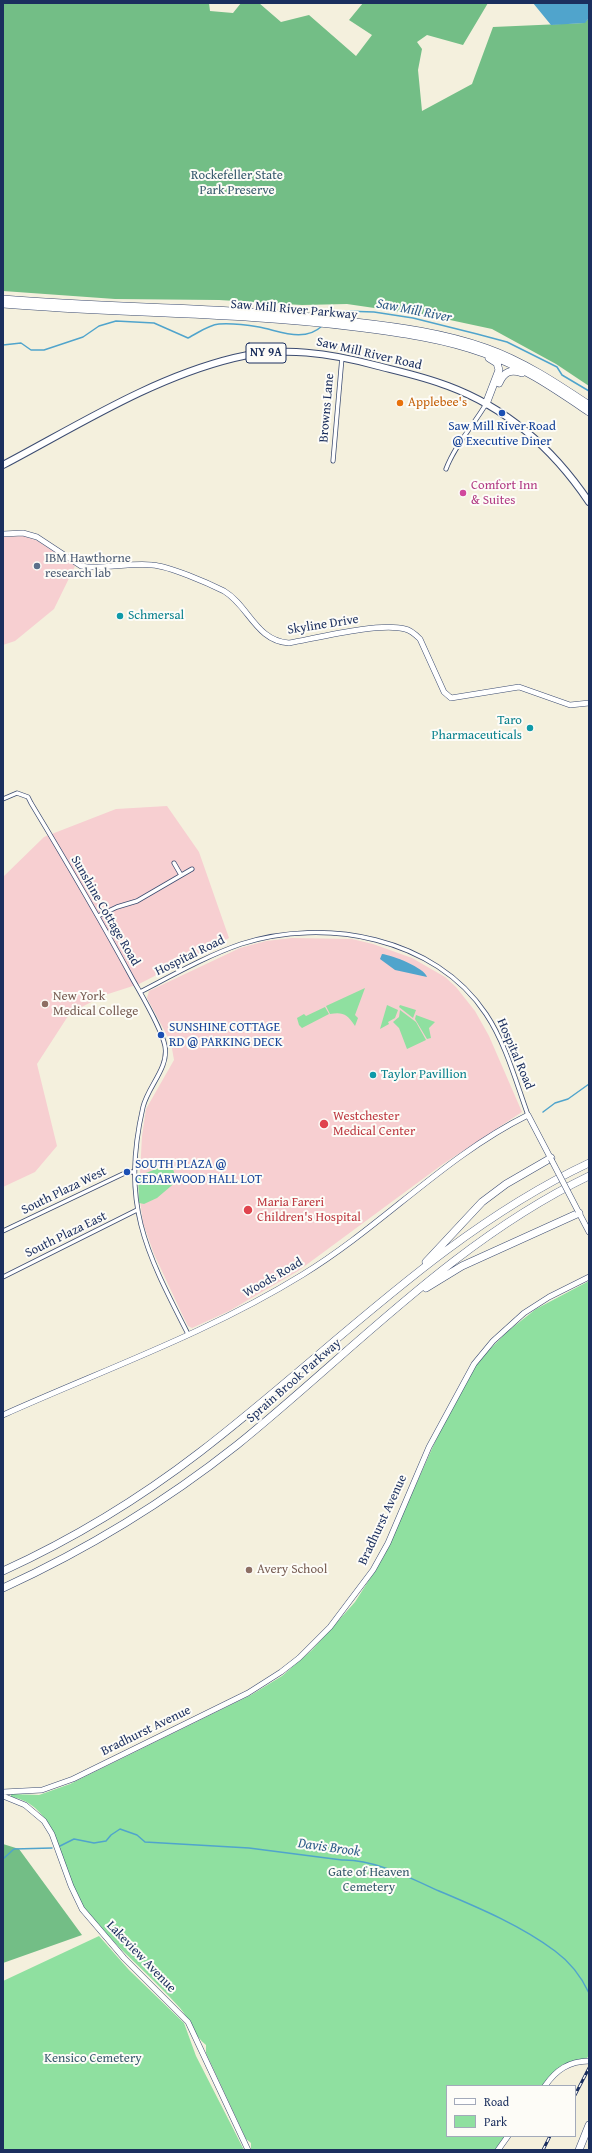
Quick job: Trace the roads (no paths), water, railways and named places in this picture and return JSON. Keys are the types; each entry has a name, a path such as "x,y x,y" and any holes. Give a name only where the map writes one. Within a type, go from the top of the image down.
{"highway":[{"name":"Saw Mill River Parkway","path":"3,299 223,310 426,331 472,343 530,367 589,405"},
{"name":"Saw Mill River Parkway","path":"3,304 326,321 424,337 469,348 514,365 541,380 589,412"},
{"path":"469,348 493,360 499,368 486,404"},
{"path":"486,404 493,396 503,376 508,372 516,371 541,380"},
{"path":"409,1280 482,1202 506,1184 551,1158"},
{"name":"Sprain Brook Parkway","path":"3,1571 80,1531 165,1478 214,1441 409,1280 487,1221 539,1189 589,1163"},
{"name":"Sprain Brook Parkway","path":"3,1588 96,1541 142,1513 190,1480 248,1436 445,1266 481,1239 533,1206 589,1176"},
{"path":"405,1301 462,1266 578,1212"},
{"path":"580,2150 589,2125"},
{"path":"584,2150 589,2138"}],"main road":[{"name":"Saw Mill River Road","path":"3,465 139,394 211,365 241,357 272,352 310,352 342,357 431,380 458,390 486,404 518,425 542,446 564,469 589,502"}],"street":[{"name":"Browns Lane","path":"333,461 342,357"},
{"path":"446,469 455,450 474,425 486,404"},
{"name":"Skyline Drive","path":"3,534 23,534 37,537 81,566 153,565 170,569 228,594 262,633 278,642 289,643 381,627 406,629 420,639 444,692 451,698 519,687 567,704 576,705 589,703"},
{"name":"Sunshine Cottage Road","path":"3,799 17,793 28,797 98,916 140,992 164,1041 166,1049 164,1065 149,1090 140,1122 134,1172 137,1210 148,1250 188,1334"},
{"path":"174,862 181,875"},
{"path":"98,916 117,907 137,901 192,869"},
{"name":"Hospital Road","path":"140,992 210,956 260,939 289,934 327,932 378,940 398,947 437,966 455,978 469,992 486,1014 495,1030 528,1115 589,1232"},
{"name":"Woods Road","path":"3,1415 188,1334 239,1310 303,1275 346,1245 472,1148 501,1129 528,1115"},
{"name":"South Plaza West","path":"3,1231 127,1172 134,1172"},
{"name":"South Plaza East","path":"3,1277 137,1210"},
{"name":"Bradhurst Avenue","path":"3,1792 42,1790 73,1779 248,1693 281,1672 299,1658 330,1627 373,1570 388,1543 429,1447 454,1398 474,1364 493,1341 524,1313 548,1297 589,1277"},
{"name":"Lakeview Avenue","path":"3,1796 25,1805 44,1821 52,1834 73,1892 82,1910 124,1958 188,2022 248,2150"},
{"path":"546,2085 554,2074 565,2066 575,2062 589,2061"},
{"path":"498,2150 507,2137"}],"water":[{"path":"533,3 589,3 589,18 585,23 551,25"},
{"path":"382,954 400,959 415,966 425,973 427,977 395,970 380,959"}],"waterway":[{"name":"Saw Mill River","path":"330,316 344,311 374,312 413,318 507,342 557,367 562,375 589,391"},
{"name":"Saw Mill River","path":"3,345 21,343 31,350 44,350 83,337 99,326 116,321 154,323 188,338 207,328 219,324 259,327 283,333 300,335 308,334 322,326"},
{"path":"543,1112 555,1103 568,1099 589,1084"},
{"name":"Davis Brook","path":"60,1846 74,1839 94,1843 106,1841 111,1835 120,1829 137,1835 145,1842 249,1848 354,1861 379,1866 404,1875 484,1911 528,1933 566,1960 579,1975 589,1993"},
{"name":"Davis Brook","path":"3,1859 14,1849 52,1848"}],"railway":[{"path":"576,2093 589,2068"},
{"path":"543,2150 550,2137"}],"place":[{"name":"Applebee's","path":"400,403"},
{"name":"Saw Mill River Road @ Executive Diner","path":"502,413"},
{"name":"Comfort Inn & Suites","path":"463,493"},
{"name":"IBM Hawthorne research lab","path":"37,566"},
{"name":"Schmersal","path":"120,616"},
{"name":"Taro Pharmaceuticals","path":"530,728"},
{"name":"New York Medical College","path":"45,1004"},
{"name":"SUNSHINE COTTAGE RD @ PARKING DECK","path":"161,1035"},
{"name":"Taylor Pavillion","path":"373,1075"},
{"name":"Westchester Medical Center","path":"324,1124"},
{"name":"SOUTH PLAZA @ CEDARWOOD HALL LOT","path":"127,1172"},
{"name":"Maria Fareri Children's Hospital","path":"248,1210"},
{"name":"Avery School","path":"249,1570"}],"park label":[{"name":"Rockefeller State Park Preserve","path":"237,184"},
{"name":"Gate of Heaven Cemetery","path":"369,1880"},
{"name":"Kensico Cemetery","path":"93,2059"}]}
